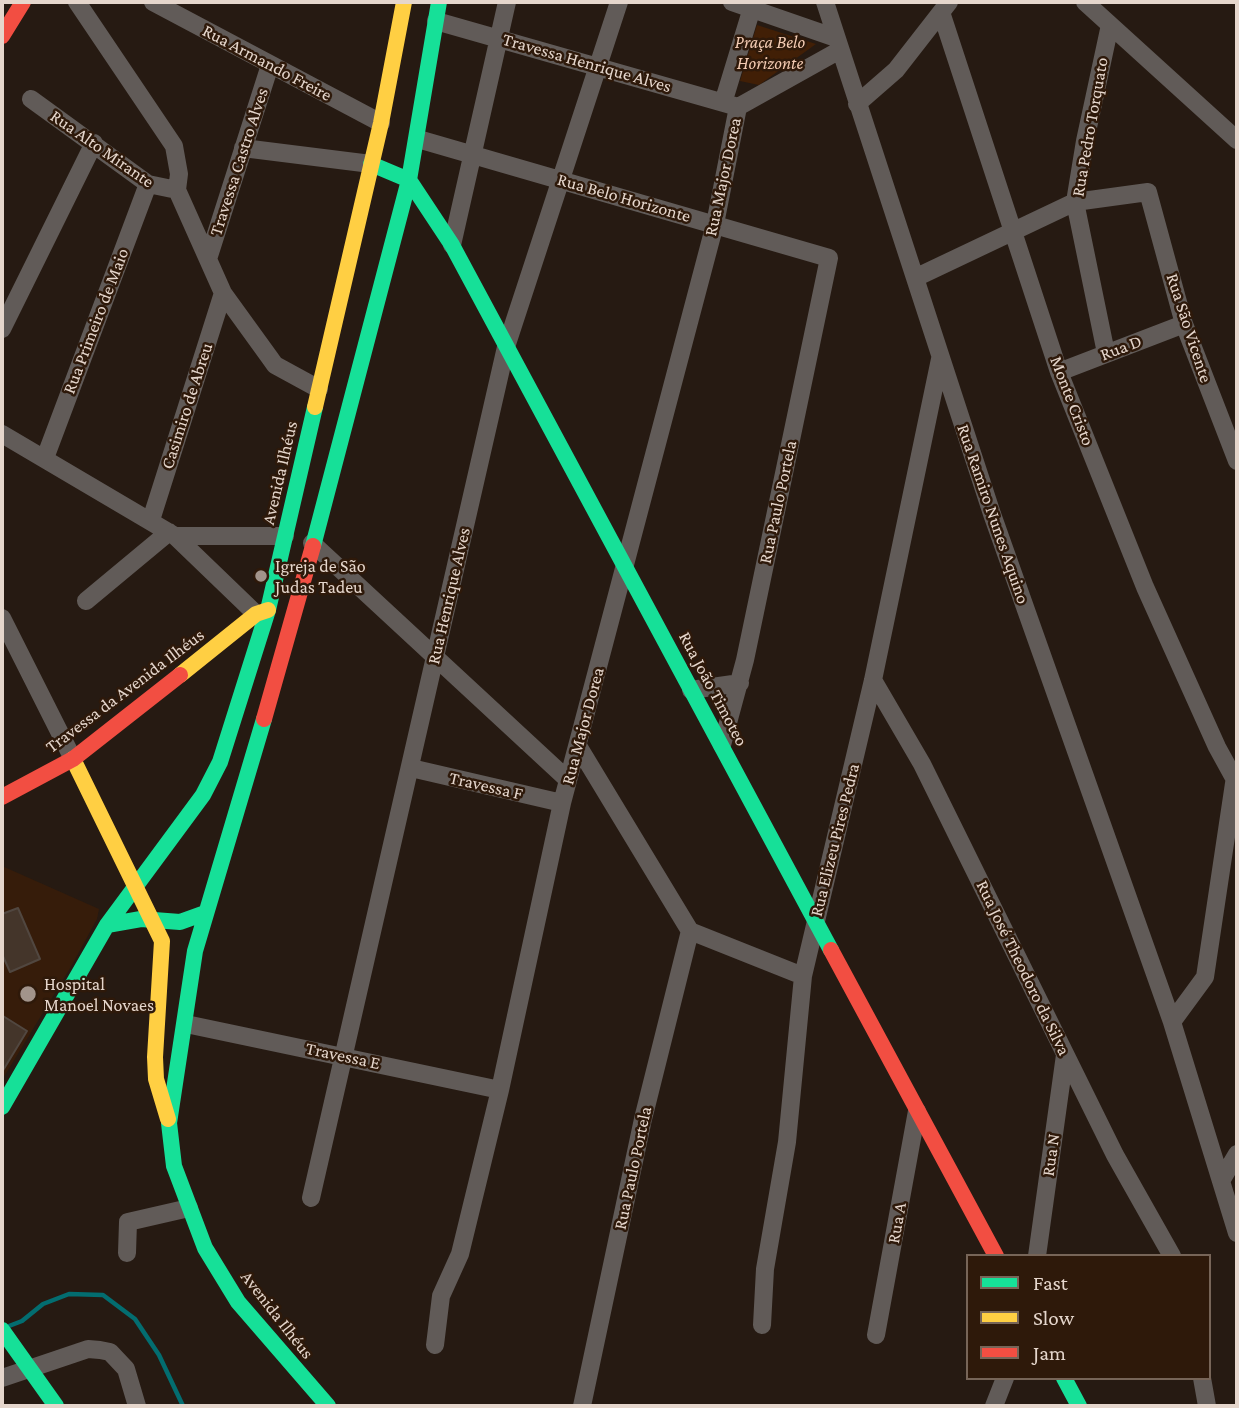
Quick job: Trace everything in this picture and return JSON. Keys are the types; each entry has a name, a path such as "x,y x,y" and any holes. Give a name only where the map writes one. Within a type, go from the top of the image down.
{"main road":[{"path":"2,36 23,2"},
{"name":"Avenida Ilhéus","path":"328,1406 238,1302 205,1248 189,1208 174,1166 169,1123 156,1079 162,941 133,887 213,778 285,537 381,123 404,2"},
{"name":"Avenida Ilhéus","path":"169,1123 195,951 313,543 409,180 439,2"},
{"path":"371,164 409,180"},
{"name":"Rua João Timoteo","path":"409,180 452,245 995,1254"},
{"name":"Travessa da Avenida Ilhéus","path":"2,797 73,759 262,612"},
{"path":"2,1107 107,925 133,887 73,759"},
{"path":"107,925 131,920 180,922 205,913"},
{"path":"2,1330 56,1406"},
{"path":"1065,1380 1079,1406"}],"street":[{"path":"77,2 174,146 178,162 177,190 223,293 275,365 319,388"},
{"name":"Rua Armando Freire","path":"153,2 381,123"},
{"path":"452,245 507,2"},
{"name":"Rua Henrique Alves","path":"311,1198 506,347 619,2"},
{"path":"732,2 838,44"},
{"name":"Rua Ramiro Nunes Aquino","path":"825,2 917,277 940,359 1172,1021 1237,1233"},
{"path":"1085,2 1237,140"},
{"path":"857,104 895,70 945,7"},
{"name":"Monte Cristo","path":"945,7 1059,372 1145,587 1217,747 1236,770"},
{"path":"731,105 751,8"},
{"name":"Travessa Henrique Alves","path":"436,21 731,105"},
{"name":"Rua Pedro Torquato","path":"1106,353 1075,202 1110,25"},
{"path":"731,105 838,44"},
{"name":"Travessa Castro Alves","path":"208,259 270,65"},
{"name":"Rua Alto Mirante","path":"31,99 148,184 177,190"},
{"name":"Rua Major Dorea","path":"435,1345 441,1296 460,1254 500,1090 562,803 627,566 715,224 731,105"},
{"name":"Rua Belo Horizonte","path":"418,139 829,258"},
{"path":"2,329 7,304 94,144"},
{"path":"243,148 371,164"},
{"name":"Rua Primeiro de Maio","path":"45,457 148,184"},
{"name":"Rua São Vicente","path":"1075,202 1148,192 1184,324 1237,461"},
{"path":"917,277 1075,202"},
{"name":"Rua Paulo Portela","path":"722,745 740,683 829,258"},
{"name":"Casimiro de Abreu","path":"151,520 223,293"},
{"name":"Rua D","path":"1059,372 1184,324"},
{"name":"Rua Elizeu Pires Pedra","path":"762,1325 765,1269 787,1142 803,976 873,680 940,359"},
{"path":"2,434 172,534 262,612"},
{"path":"86,601 172,534 285,537"},
{"path":"313,543 568,780"},
{"path":"2,618 73,759"},
{"name":"Rua José Theodoro da Silva","path":"873,680 922,764 1065,1055 1154,1228 1171,1254"},
{"path":"691,690 740,683"},
{"path":"578,746 690,931 803,976"},
{"name":"Travessa F","path":"411,768 562,803"},
{"path":"1172,1021 1205,977 1236,770"},
{"name":"Rua Paulo Portela","path":"582,1406 643,1119 690,931"},
{"name":"Travessa E","path":"186,1024 500,1090"},
{"name":"Rua N","path":"1037,1254 1065,1055"},
{"name":"Rua A","path":"876,1335 917,1111"},
{"path":"1220,1181 1237,1154"},
{"path":"127,1253 128,1222 189,1208"},
{"path":"2,1378 88,1349 110,1352 126,1369 137,1406"},
{"path":"995,1406 1004,1380"},
{"path":"1202,1380 1207,1406"}],"shaded area":[{"name":"Hospital Manoel Novaes","path":"2,866 99,909 97,919 72,965 2,1080"}],"green space":[{"name":"Praça Belo Horizonte","path":"757,25 816,44 759,85 740,81"}],"building":[{"name":"Hospital Manoel Novaes","path":"18,908 40,959 10,972 2,954 2,914"},
{"path":"2,1017 27,1031 2,1072"}],"waterway":[{"path":"9,1326 22,1321 43,1304 69,1294 103,1295 135,1319 159,1355 183,1406"}],"traffic: fast":[{"path":"313,546 409,180 439,2"},
{"path":"371,164 409,180 452,245 831,950"},
{"path":"2,1107 107,925 203,795 220,762 268,610 315,407"},
{"path":"264,719 195,951 169,1123 174,1166 205,1248 238,1302 328,1406"},
{"path":"107,925 141,919 180,922 205,913"},
{"path":"2,1330 56,1406"},
{"path":"1065,1380 1079,1406"}],"traffic: slow":[{"path":"315,407 381,123 404,2"},
{"path":"180,675 256,614 268,610"},
{"path":"73,759 162,941 155,1057 156,1079 168,1119"}],"traffic: jam":[{"path":"2,36 23,2"},
{"path":"264,719 313,546"},
{"path":"2,797 73,759 180,675"},
{"path":"831,950 995,1254"}],"place":[{"name":"Igreja de São Judas Tadeu","path":"261,576"},
{"name":"Hospital Manoel Novaes","path":"28,994"}]}
